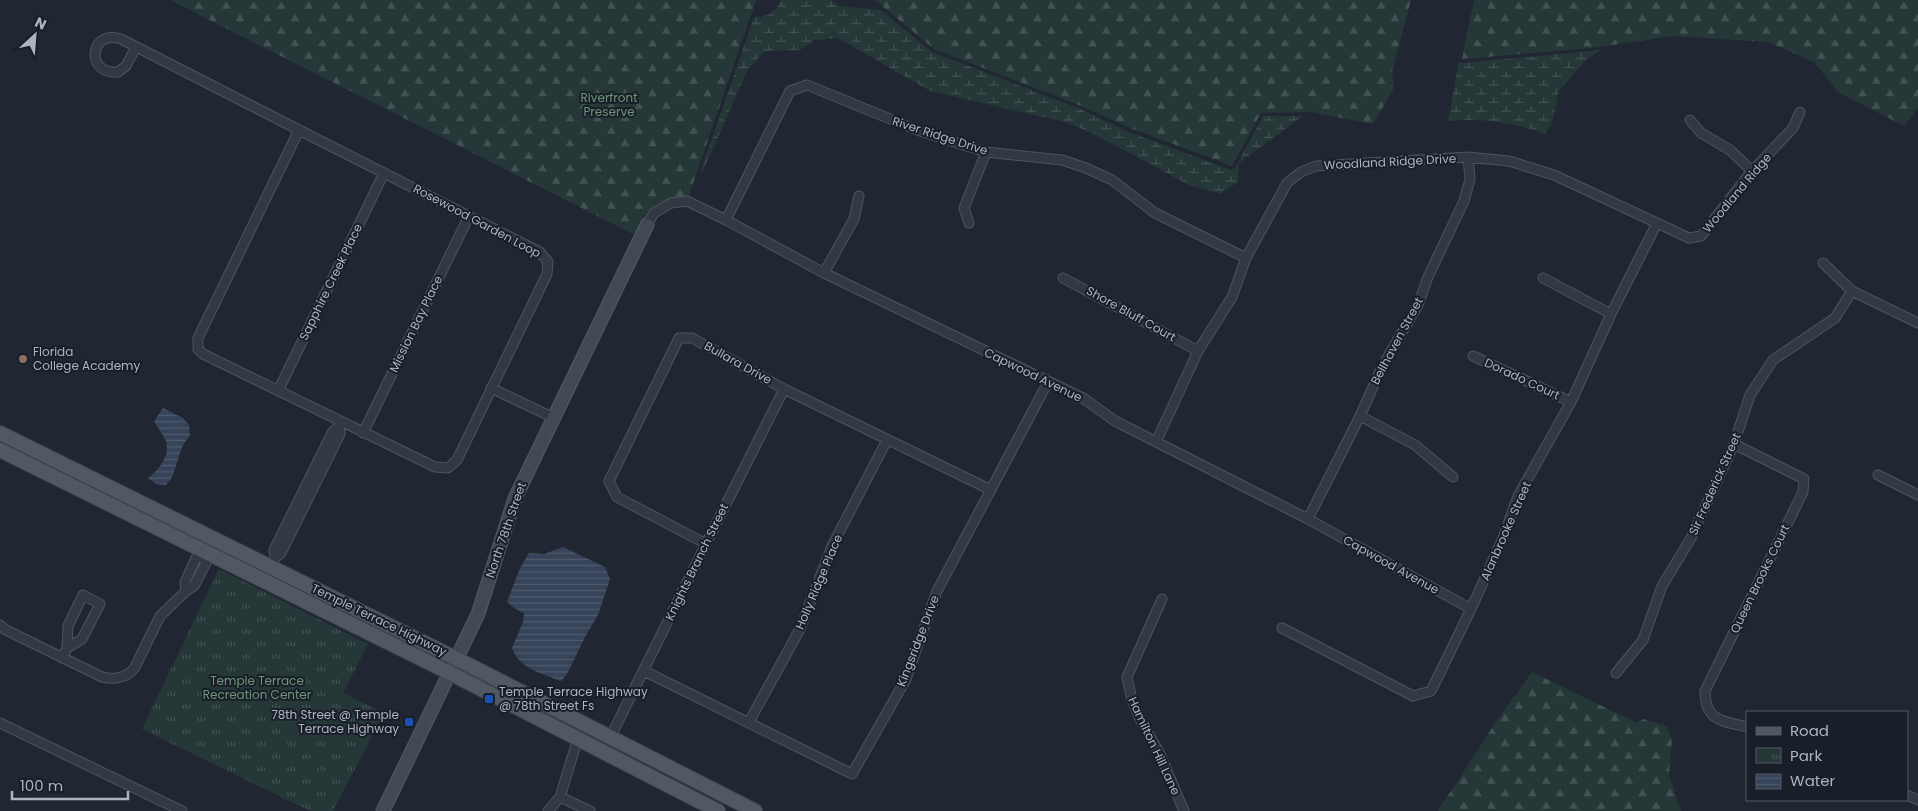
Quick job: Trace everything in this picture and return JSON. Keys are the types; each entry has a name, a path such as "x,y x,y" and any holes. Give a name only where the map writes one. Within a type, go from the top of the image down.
{"main road":[{"name":"Temple Terrace Highway","path":"0,433 273,562 457,659 755,811"},
{"name":"Temple Terrace Highway","path":"0,450 203,554 450,673 604,751 709,809"},
{"path":"203,554 210,548 257,570 273,562"},
{"path":"604,751 611,736"},
{"path":"709,809 708,803 716,801 737,811"}],"street":[{"name":"Rosewood Garden Loop","path":"136,47 126,66 118,72 100,68 96,62 96,47 100,41 113,36 120,39 136,47 299,130 540,252 545,256 548,262 547,274 456,460 448,468 441,468 363,433"},
{"name":"River Ridge Drive","path":"726,220 790,91 807,86 917,130 986,152 1062,160 1086,168 1112,180 1155,213 1246,258"},
{"name":"Woodland Ridge","path":"1657,222 1689,238 1701,236 1752,172 1793,128 1800,112"},
{"path":"1690,120 1701,133 1730,150 1752,172"},
{"path":"299,130 198,338 198,349 203,354 278,391 340,425 363,433"},
{"path":"969,223 964,208 986,152"},
{"name":"Woodland Ridge Drive","path":"1156,442 1198,351 1232,297 1246,258 1287,183 1301,172 1316,166 1468,157 1509,161 1554,175 1657,222"},
{"name":"Bellhaven Street","path":"1308,519 1360,416 1382,367 1418,305 1428,277 1464,201 1470,179 1468,157"},
{"name":"Sapphire Creek Place","path":"278,391 384,173"},
{"path":"824,273 854,219 859,196"},
{"name":"Capwood Avenue","path":"647,224 654,213 671,203 687,201 824,273 1082,398 1115,420 1308,519 1471,609"},
{"name":"Mission Bay Place","path":"363,433 469,216"},
{"name":"Alanbrooke Street","path":"1282,628 1414,696 1431,691 1503,538 1518,496 1571,402 1611,314 1657,222"},
{"name":"North 78th Street","path":"383,811 478,614 515,498 647,224"},
{"path":"1824,263 1852,291 1918,323"},
{"name":"Shore Bluff Court","path":"1063,278 1198,351"},
{"path":"1543,278 1611,314"},
{"name":"Sir Frederick Street","path":"1616,673 1643,640 1662,586 1691,538 1734,444 1750,395 1774,360 1835,318 1852,291"},
{"name":"Bullara Drive","path":"706,544 617,497 609,481 679,338 692,338 784,389 991,490"},
{"name":"Dorado Court","path":"1473,356 1571,402"},
{"name":"Kingsridge Drive","path":"644,671 852,774 906,679 937,591 1048,382"},
{"path":"491,388 554,418"},
{"name":"Knights Branch Street","path":"611,736 784,389"},
{"path":"1360,416 1414,445 1453,477"},
{"path":"273,562 281,553 314,478 340,434 340,425"},
{"name":"Holly Ridge Place","path":"749,722 800,629 832,546 887,440"},
{"name":"Queen Brooks Court","path":"1734,444 1781,466 1804,480 1803,492 1705,691 1705,704 1712,715 1724,721 1746,727"},
{"path":"1878,475 1918,495"},
{"path":"0,625 6,630 62,658 106,678 128,674 135,667 160,616 186,591 194,586 206,563 203,554"},
{"path":"62,658 67,648 68,626 83,595 100,604 82,639 67,648"},
{"name":"Hamilton Hill Lane","path":"1162,599 1127,677 1132,700 1140,719 1160,754 1184,811"},
{"path":"0,723 182,811"},
{"path":"548,811 560,797 578,738"},
{"path":"560,797 590,811"}],"green space":[{"name":"Riverfront Preserve","path":"170,0 756,0 687,201 654,213 641,238"},
{"path":"782,0 830,0 839,6 881,10 932,52 1078,108 1129,132 1231,170 1235,168 1263,116 1303,116 1239,163 1238,182 1220,194 1189,185 1092,133 1065,122 930,91 838,38 815,40 800,50 765,51 748,69 703,171 700,173 754,17 771,13"},
{"path":"875,0 1411,0 1392,71 1394,88 1373,124 1310,112 1261,113 1232,166 1130,128 1079,105 934,49"},
{"path":"1474,0 1918,0 1918,108 1904,126 1838,92 1814,62 1768,42 1672,36 1592,48 1462,59"},
{"path":"1600,50 1584,62 1559,91 1553,118 1546,134 1521,126 1497,122 1473,120 1448,121 1459,61 1462,63"},
{"name":"Temple Terrace Recreation Center","path":"219,569 368,644 343,693 384,713 333,811 310,811 142,729"},
{"path":"1532,672 1637,723 1643,719 1667,726 1672,740 1669,775 1681,811 1438,811 1496,722"}],"water":[{"path":"163,408 183,418 189,425 190,436 182,448 173,476 166,485 156,484 148,478 160,466 166,456 167,445 165,439 154,421"},
{"path":"563,547 605,567 610,579 598,615 567,674 561,681 539,673 525,665 515,655 512,648 523,622 524,613 507,602 520,568 529,553 544,554"}],"place":[{"name":"Florida College Academy","path":"23,359"},
{"name":"Temple Terrace Highway @ 78th Street Fs","path":"489,699"},
{"name":"78th Street @ Temple Terrace Highway","path":"409,722"}]}
